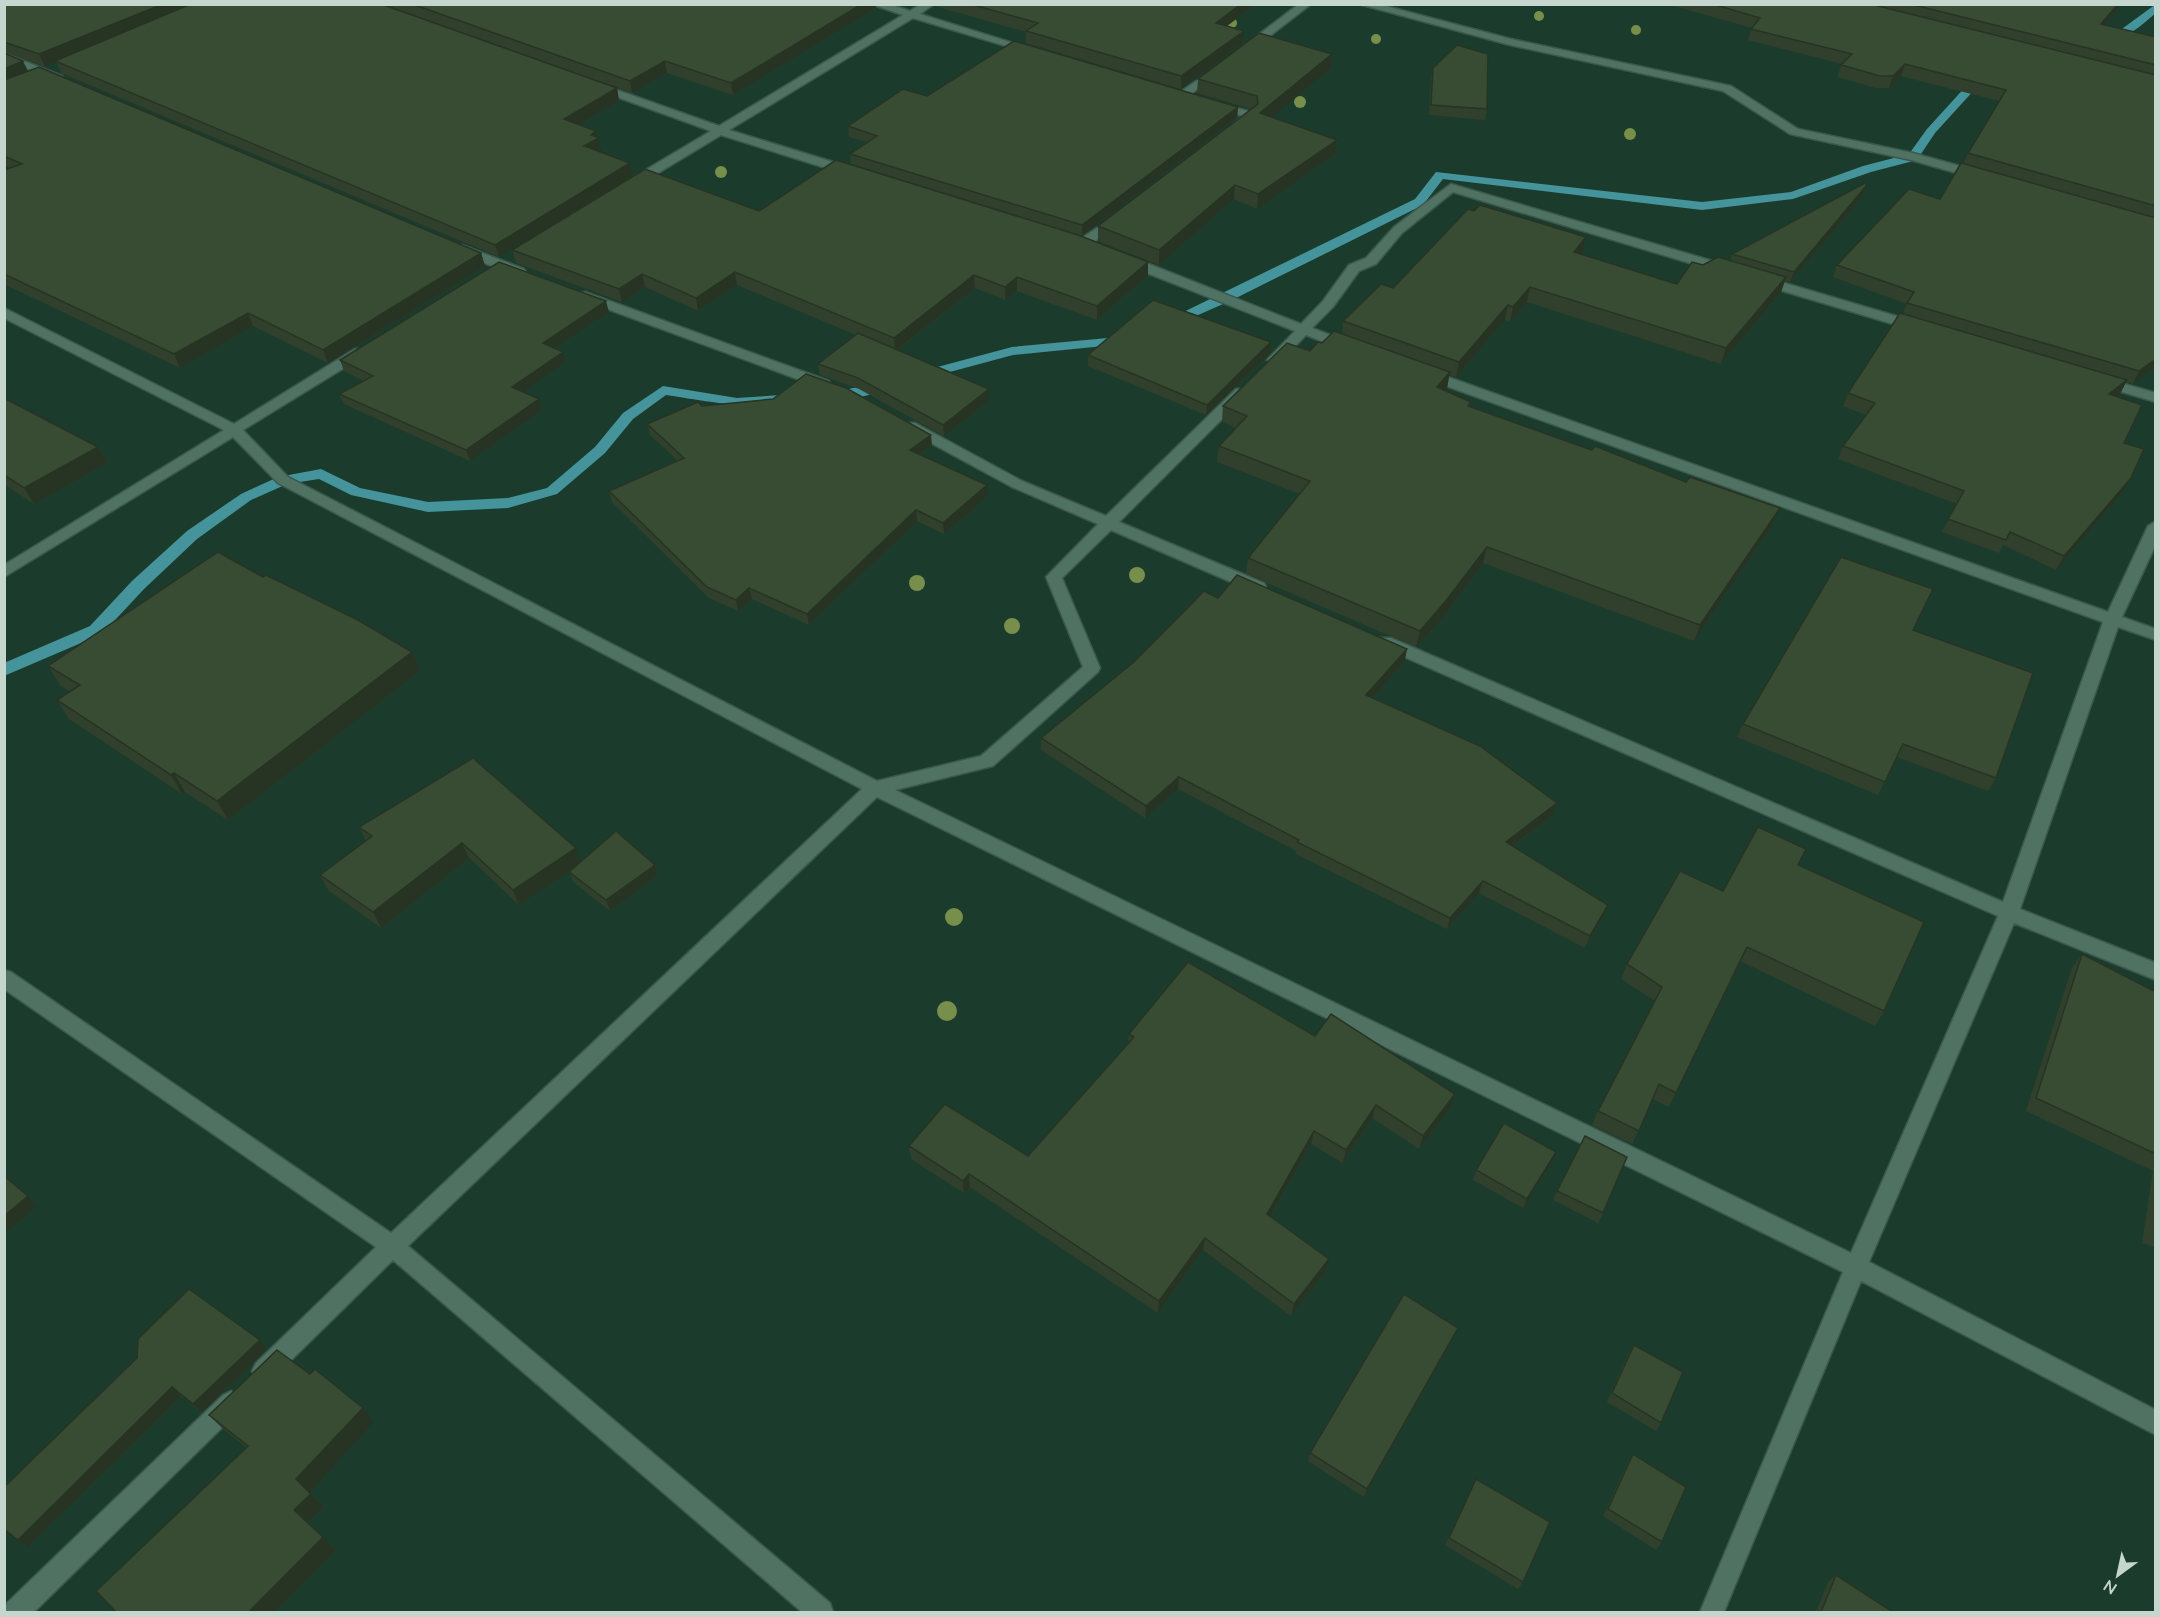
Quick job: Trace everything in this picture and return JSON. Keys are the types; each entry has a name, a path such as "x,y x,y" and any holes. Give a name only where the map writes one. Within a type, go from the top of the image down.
{"street":[{"path":"876,4 1048,55"},
{"path":"619,192 929,4"},
{"path":"1240,53 1306,4"},
{"path":"1364,4 1510,42 1727,88 1794,132 1913,157 1994,180"},
{"path":"4,56 50,70 67,82"},
{"path":"1221,67 1189,97 1251,115 1223,137"},
{"path":"25,81 50,70"},
{"path":"585,82 719,130 867,176"},
{"path":"16,1612 392,1246 875,788 987,761 1092,668 1054,578 1304,330 1328,304 1354,268 1371,261 1398,230 1451,188 1928,330"},
{"path":"1084,244 1121,215"},
{"path":"446,242 495,268 533,277"},
{"path":"495,268 519,253"},
{"path":"1117,256 1360,351"},
{"path":"577,293 842,390"},
{"path":"4,312 235,430 283,480 875,788 1856,1267 2156,1423"},
{"path":"4,572 368,348"},
{"path":"1416,371 2156,635"},
{"path":"2087,378 2156,398"},
{"path":"901,421 1017,484 1273,593"},
{"path":"1712,1612 1856,1267 2009,913 2112,620 2156,526"},
{"path":"1372,636 2009,913 2156,972"},
{"path":"4,978 392,1246 821,1612"}],"building":[{"path":"4,4 163,4 39,54 4,42"},
{"path":"191,4 381,4 617,88 564,119 596,131 591,135 599,138 584,146 630,163 495,245 55,61"},
{"path":"412,4 862,4 731,83 665,61 630,81"},
{"path":"970,4 1241,4 1216,23 1244,31 1181,76 1026,31 1038,23"},
{"path":"1712,4 1870,4 2156,75 2156,206 1968,153 2006,90 1905,64 1893,76 1880,76 1841,65 1852,54 1751,29 1760,18"},
{"path":"1910,4 2118,4 2101,24 2156,37 2156,65"},
{"path":"1259,33 1332,54 1260,113 1337,140 1258,194 1235,185 1159,250 1098,226 1258,104 1257,96 1198,79"},
{"path":"1014,41 1238,107 1082,225 850,154 877,136 848,126 903,89 927,96"},
{"path":"1457,45 1488,54 1487,109 1431,105 1433,68"},
{"path":"4,53 23,61 4,69"},
{"path":"39,67 481,253 323,350 248,313 174,354 4,274 4,170 22,164 4,156 4,80"},
{"path":"836,160 1078,235 1148,262 1097,306 1017,277 1005,287 974,275 894,338 735,272 696,298 642,274 619,289 512,250 645,169 759,211"},
{"path":"1961,163 2156,218 2156,359 2139,371 1907,303 1914,292 1837,265 1909,189 1940,199"},
{"path":"1865,183 1867,185 1794,272 1732,254"},
{"path":"1480,205 1586,237 1574,252 1677,284 1692,262 1703,265 1718,257 1786,277 1726,348 1530,287 1513,307 1508,305 1459,362 1343,321 1381,284 1393,288 1468,209 1474,211"},
{"path":"499,262 606,301 543,343 563,352 512,387 539,399 466,450 339,394 373,376 340,360"},
{"path":"1153,300 1271,342 1207,405 1088,355"},
{"path":"1900,313 2127,380 2109,394 2142,405 2124,443 2144,449 2131,478 2064,556 2010,532 2006,540 1948,519 1964,491 1843,446 1875,403 1848,393"},
{"path":"1334,331 1450,372 1437,387 1471,402 1468,406 1592,450 1595,446 1686,482 1690,477 1780,508 1700,625 1487,547 1420,631 1248,558 1310,481 1219,446 1247,416 1223,406 1287,343 1310,351"},
{"path":"858,333 989,389 943,425 858,378 818,364"},
{"path":"806,374 846,388 931,435 910,450 987,485 943,523 916,510 807,614 749,588 736,600 707,587 609,491 684,458 647,424 698,402 702,406 773,399"},
{"path":"4,398 98,447 24,488 4,475"},
{"path":"218,552 263,577 266,575 358,620 412,652 217,801 174,773 171,775 57,700 80,685 48,666"},
{"path":"1841,557 1933,589 1913,630 2033,673 1996,778 1903,744 1885,782 1743,724"},
{"path":"1237,575 1407,649 1366,695 1480,746 1557,803 1506,842 1608,905 1590,936 1483,881 1450,918 1297,842 1299,840 1179,777 1146,806 1041,738 1135,661 1204,591 1218,598"},
{"path":"473,758 576,848 513,890 462,843 373,912 320,875 372,836 359,827"},
{"path":"1758,827 1806,849 1798,865 1924,922 1884,1011 1747,947 1676,1093 1659,1084 1639,1131 1598,1111 1662,987 1627,964 1680,871 1723,891"},
{"path":"616,831 655,865 606,900 569,872"},
{"path":"2082,954 2156,992 2156,1154 2036,1098"},
{"path":"1188,962 1315,1036 1331,1014 1455,1094 1423,1136 1376,1105 1346,1150 1314,1131 1267,1214 1329,1259 1294,1304 1205,1238 1159,1301 969,1174 963,1181 909,1146 945,1104 1028,1156 1134,1037 1129,1034"},
{"path":"1504,1123 1556,1152 1527,1199 1476,1170"},
{"path":"1585,1136 1627,1157 1603,1213 1557,1191"},
{"path":"4,1176 28,1196 4,1216"},
{"path":"189,1289 260,1340 193,1404 172,1387 18,1540 4,1529 4,1487 137,1358 138,1339"},
{"path":"1404,1294 1458,1328 1367,1489 1310,1453"},
{"path":"1634,1345 1683,1372 1661,1423 1612,1393"},
{"path":"277,1350 310,1374 315,1369 363,1408 296,1479 311,1494 294,1510 323,1537 249,1612 116,1612 96,1591 248,1446 209,1415"},
{"path":"1633,1454 1686,1487 1662,1542 1608,1509"},
{"path":"1476,1479 1550,1522 1523,1582 1449,1538"},
{"path":"1836,1575 1893,1612 1821,1612"}],"waterway":[{"path":"2104,36 2122,34 2156,7"},
{"path":"1168,323 1225,298 1419,202 1440,175 1702,206 1793,195 1867,169 1913,157 1931,131 1982,75"},
{"path":"920,376 1012,351 1129,340"},
{"path":"833,396 853,394 888,385"},
{"path":"4,670 96,630 138,585 192,535 246,497 283,480 321,474 356,492 428,507 508,503 552,491 600,450 628,416 663,390 737,402 781,399"}]}
